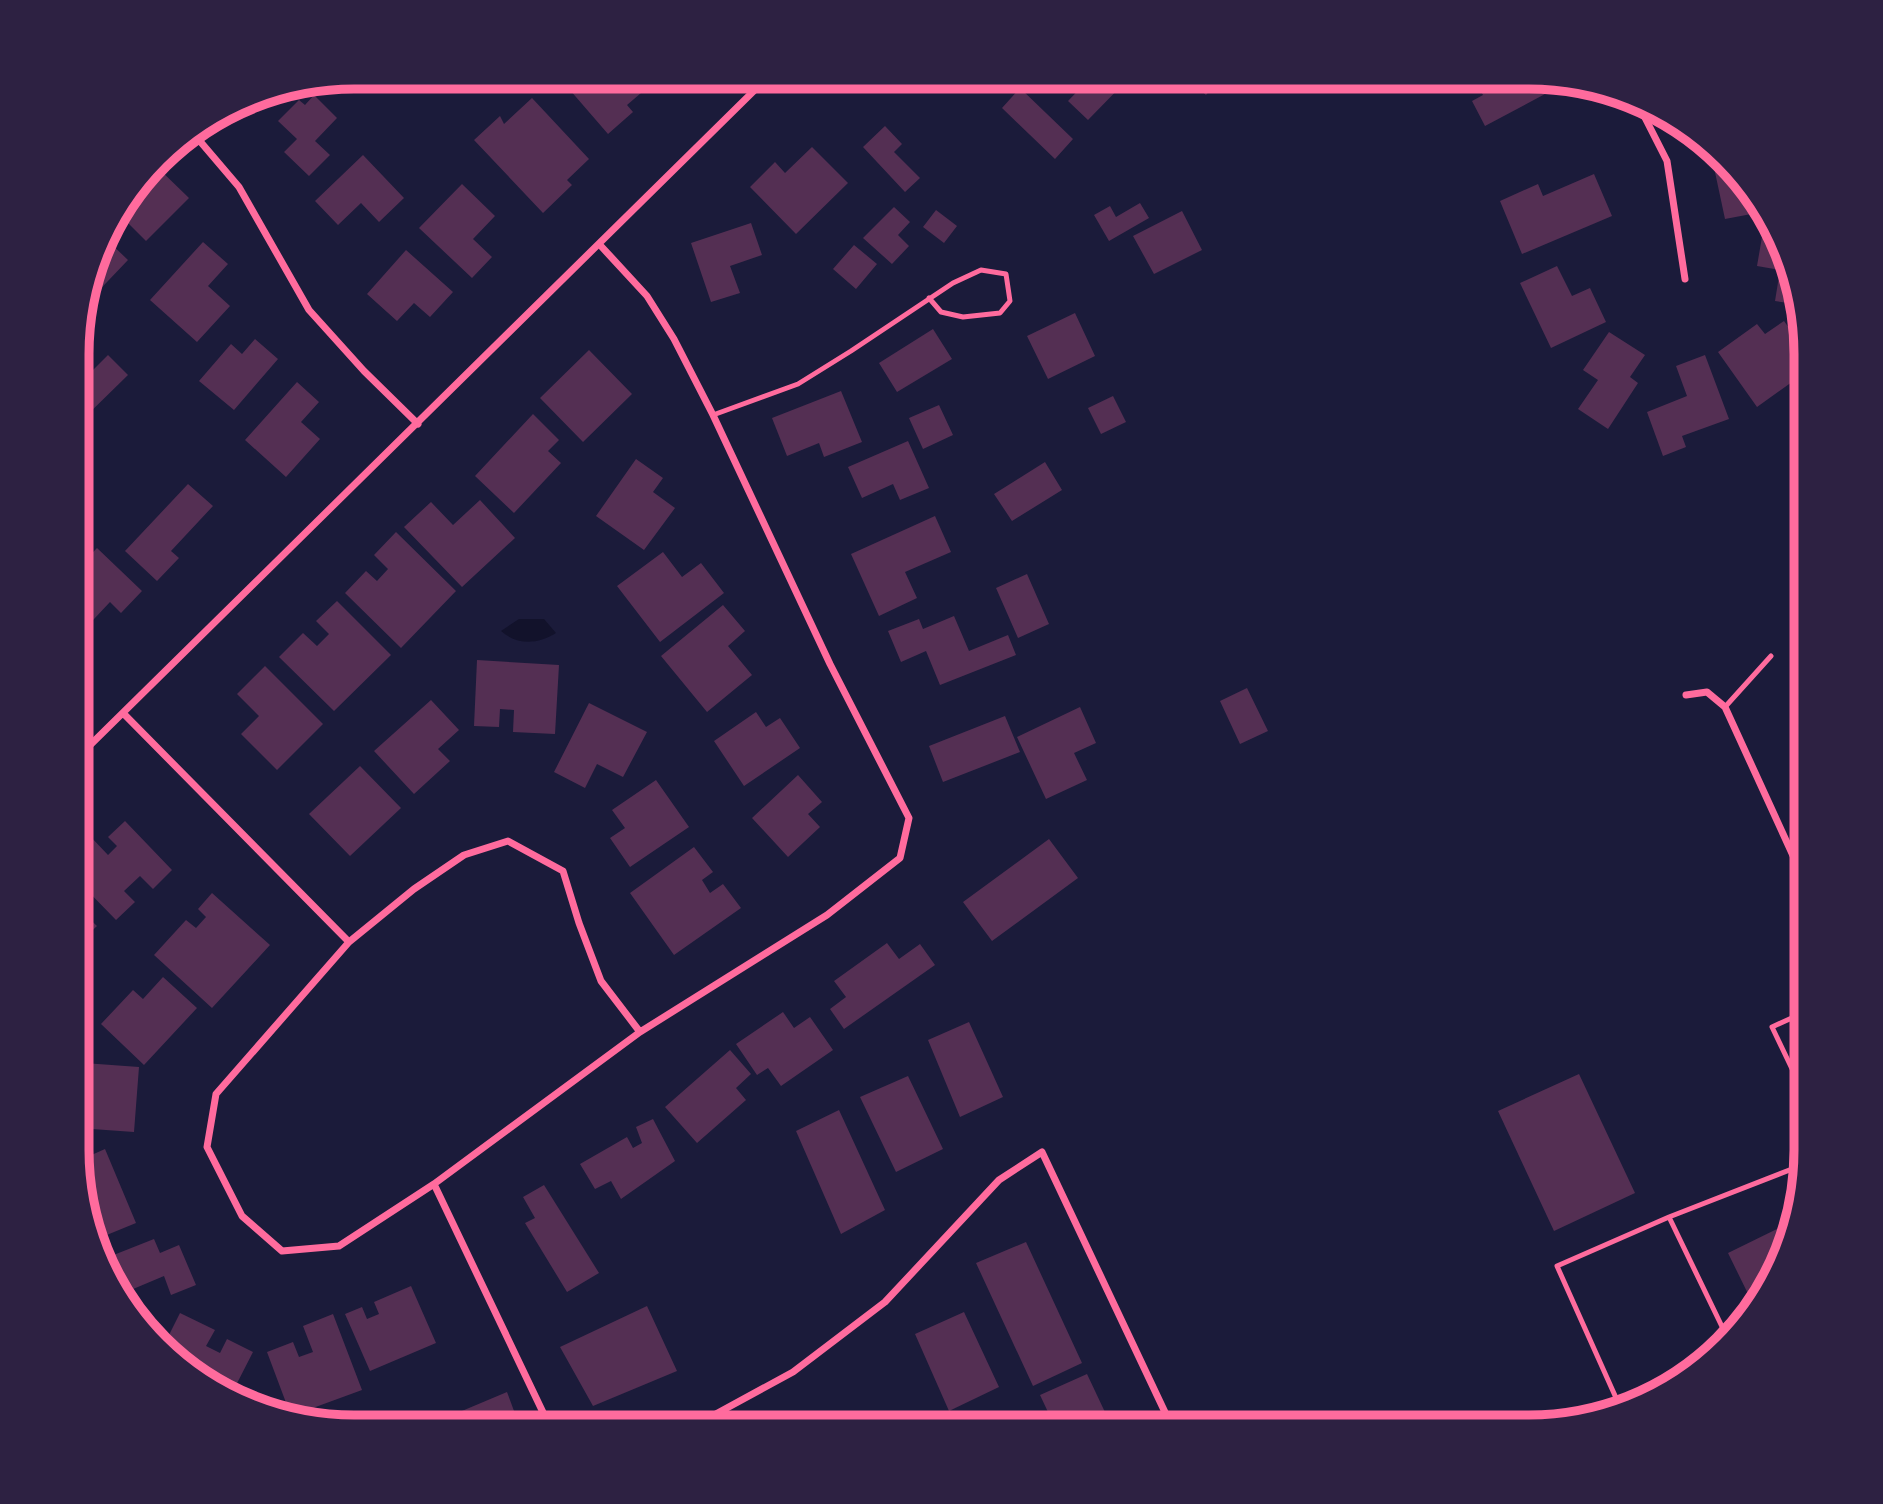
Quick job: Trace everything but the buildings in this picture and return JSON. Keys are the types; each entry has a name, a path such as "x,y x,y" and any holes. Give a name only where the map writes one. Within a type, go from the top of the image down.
{"street":[{"path":"89,747 756,89"},
{"path":"1644,116 1667,161 1685,279"},
{"path":"199,140 239,187 309,310 364,371 418,424"},
{"path":"600,245 647,296 674,339 712,415 830,664 909,818 900,858 827,915 640,1032 434,1184 339,1246 282,1251 242,1216 206,1147 216,1094 349,942 414,889 464,855 508,841 563,871 601,981 640,1032"},
{"path":"1686,695 1707,692 1725,707 1794,858"},
{"path":"123,713 349,942"},
{"path":"714,1415 793,1372 885,1302 999,1180 1042,1152 1166,1415"},
{"path":"434,1184 544,1415"}],"lane":[{"path":"712,415 798,384 851,351 929,298 953,283 981,270 1006,274 1010,301 1000,313 964,317 941,312 929,298"},
{"path":"1725,707 1771,656"},
{"path":"1794,1017 1772,1027 1794,1073"},
{"path":"1617,1400 1557,1266 1669,1217 1793,1169"},
{"path":"1669,1217 1723,1329"}],"shaded area":[{"path":"519,619 544,619 556,633 528,642 514,639 501,631"}]}
